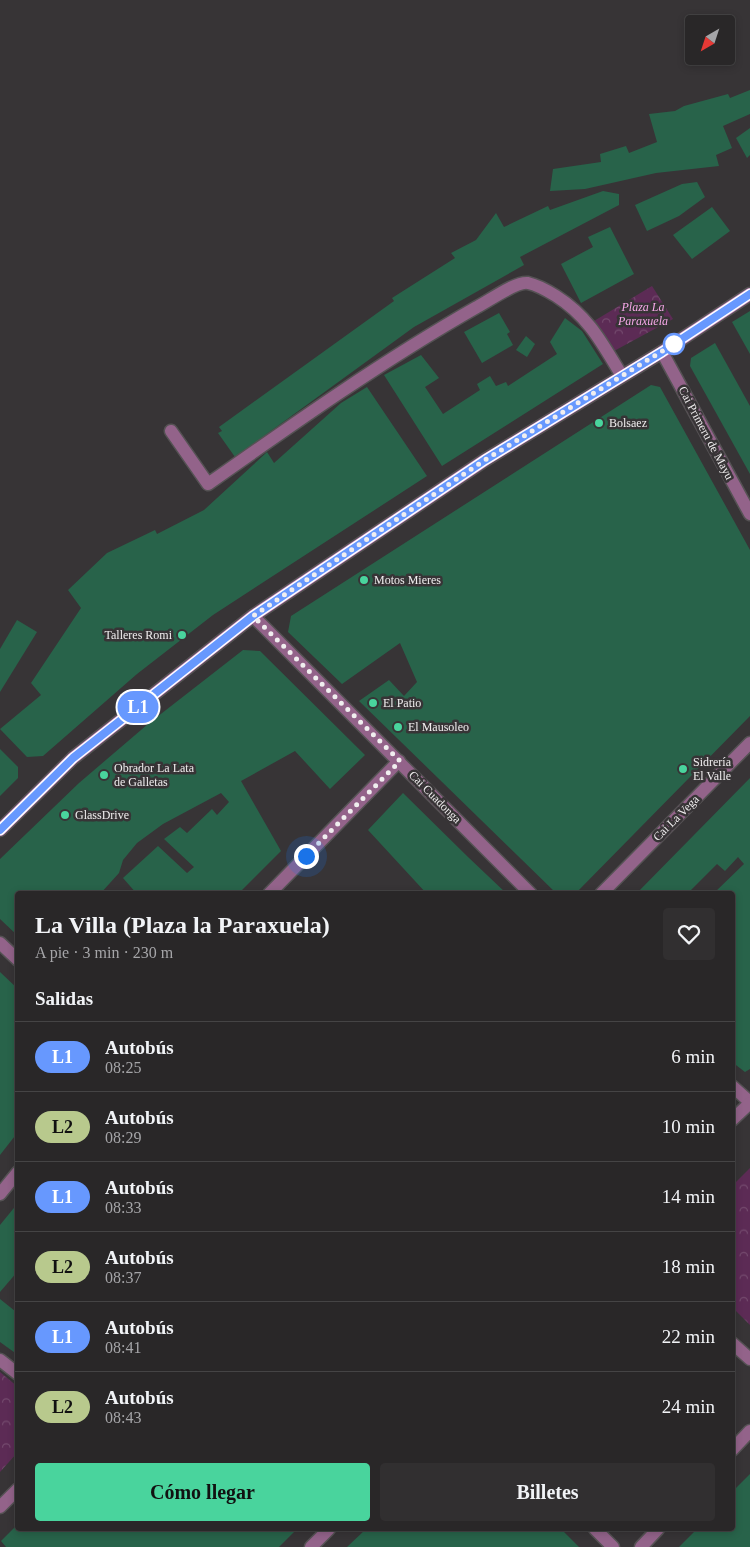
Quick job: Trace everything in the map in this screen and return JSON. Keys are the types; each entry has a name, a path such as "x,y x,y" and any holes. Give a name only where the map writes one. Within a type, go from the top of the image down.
{"street":[{"path":"171,431 208,484 343,390 424,337 510,288 527,283 550,292 573,307 590,324 622,376"},
{"path":"0,830 73,758 253,616 485,460 662,352 750,294"},
{"name":"Cai Primeru de Mayu","path":"662,352 750,514"},
{"name":"Cai Cuadonga","path":"253,616 528,891"},
{"name":"Cai La Vega","path":"604,891 750,743"},
{"path":"272,891 400,761"},
{"path":"0,942 15,957"},
{"path":"735,1089 750,1103 735,1117"},
{"path":"0,1194 15,1176"},
{"path":"735,1346 750,1360"},
{"path":"0,1360 15,1372"},
{"path":"735,1447 750,1432"},
{"path":"0,1507 15,1492"},
{"path":"311,1547 328,1531"},
{"path":"596,1531 613,1547"},
{"path":"641,1547 656,1531"}],"green space":[{"name":"Plaza La Paraxuela","path":"652,286 673,319 614,351 594,321"},
{"path":"750,1168 750,1325 735,1310 735,1183"},
{"path":"0,1372 15,1384 15,1455 0,1472"}],"building":[{"path":"750,90 750,114 723,126 732,148 716,155 719,166 656,173 585,189 550,191 553,169 601,162 600,154 626,146 629,153 657,142 649,114 675,111 684,106 728,94 730,98"},
{"path":"750,128 750,155 747,158 736,138"},
{"path":"697,182 705,197 679,216 647,231 635,205 682,184"},
{"path":"603,191 619,194 619,205 520,257 524,265 414,327 235,457 218,433 222,431 219,427 394,301 392,298 455,258 451,253 476,240 496,213 504,227 548,206 550,210"},
{"path":"712,207 730,231 692,259 673,235"},
{"path":"610,227 634,274 581,303 561,264 593,247 588,237"},
{"path":"750,311 750,354 732,322"},
{"path":"499,313 510,332 507,334 513,345 482,363 464,332"},
{"path":"565,318 582,331 603,364 442,466 384,375 421,355 439,378 425,387 443,414 480,390 477,384 490,376 496,386 506,382 508,386 557,354 550,342"},
{"path":"526,336 535,344 527,357 516,350"},
{"path":"715,343 750,406 750,474 690,366 691,358"},
{"path":"651,385 660,387 750,550 750,716 578,891 554,891 359,701 389,680 404,696 417,682 400,643 342,684 288,632 291,616"},
{"path":"367,387 427,476 213,615 137,674 43,756 27,757 0,729 41,695 31,683 81,608 68,590 107,553 155,530 157,534 204,510 267,452 274,463 341,403"},
{"path":"17,620 37,632 0,692 0,649"},
{"path":"243,650 260,651 365,755 330,789 295,751 241,781 281,851 241,891 134,891 123,878 158,846 187,873 194,867 164,839 180,827 187,833 212,809 217,815 229,802 221,793 163,824 137,843 123,860 119,873 103,891 15,891 15,933 0,919 0,859 79,783 148,724"},
{"path":"0,749 18,767 18,778 0,796"},
{"path":"750,778 750,1069 745,1072 735,1064 735,891 716,891 744,864 738,857 725,871 717,864 690,891 639,891"},
{"path":"403,793 504,891 424,891 368,830"},
{"path":"0,972 15,986 15,1136 0,1155"},
{"path":"15,1207 15,1274 0,1292 0,1225"},
{"path":"0,1299 15,1311 15,1353 0,1342"},
{"path":"750,1474 750,1547 679,1547 695,1531 735,1531 735,1489"},
{"path":"15,1527 15,1531 295,1531 279,1547 6,1547 1,1541"},
{"path":"364,1531 563,1531 579,1547 347,1547"}],"bus line":[{"name":"L1","path":"0,830 73,758 253,616 485,460 662,352 750,294"}],"place":[{"name":"Bolsaez","path":"599,423"},
{"name":"Motos Mieres","path":"364,580"},
{"name":"Talleres Romi","path":"182,635"},
{"name":"El Patio","path":"373,703"},
{"name":"El Mausoleo","path":"398,727"},
{"name":"Sidrería El Valle","path":"683,769"},
{"name":"Obrador La Lata de Galletas","path":"104,775"},
{"name":"GlassDrive","path":"65,815"}],"route":[{"path":"306,856 400,761 253,616 485,460 677,342 674,344"}]}
